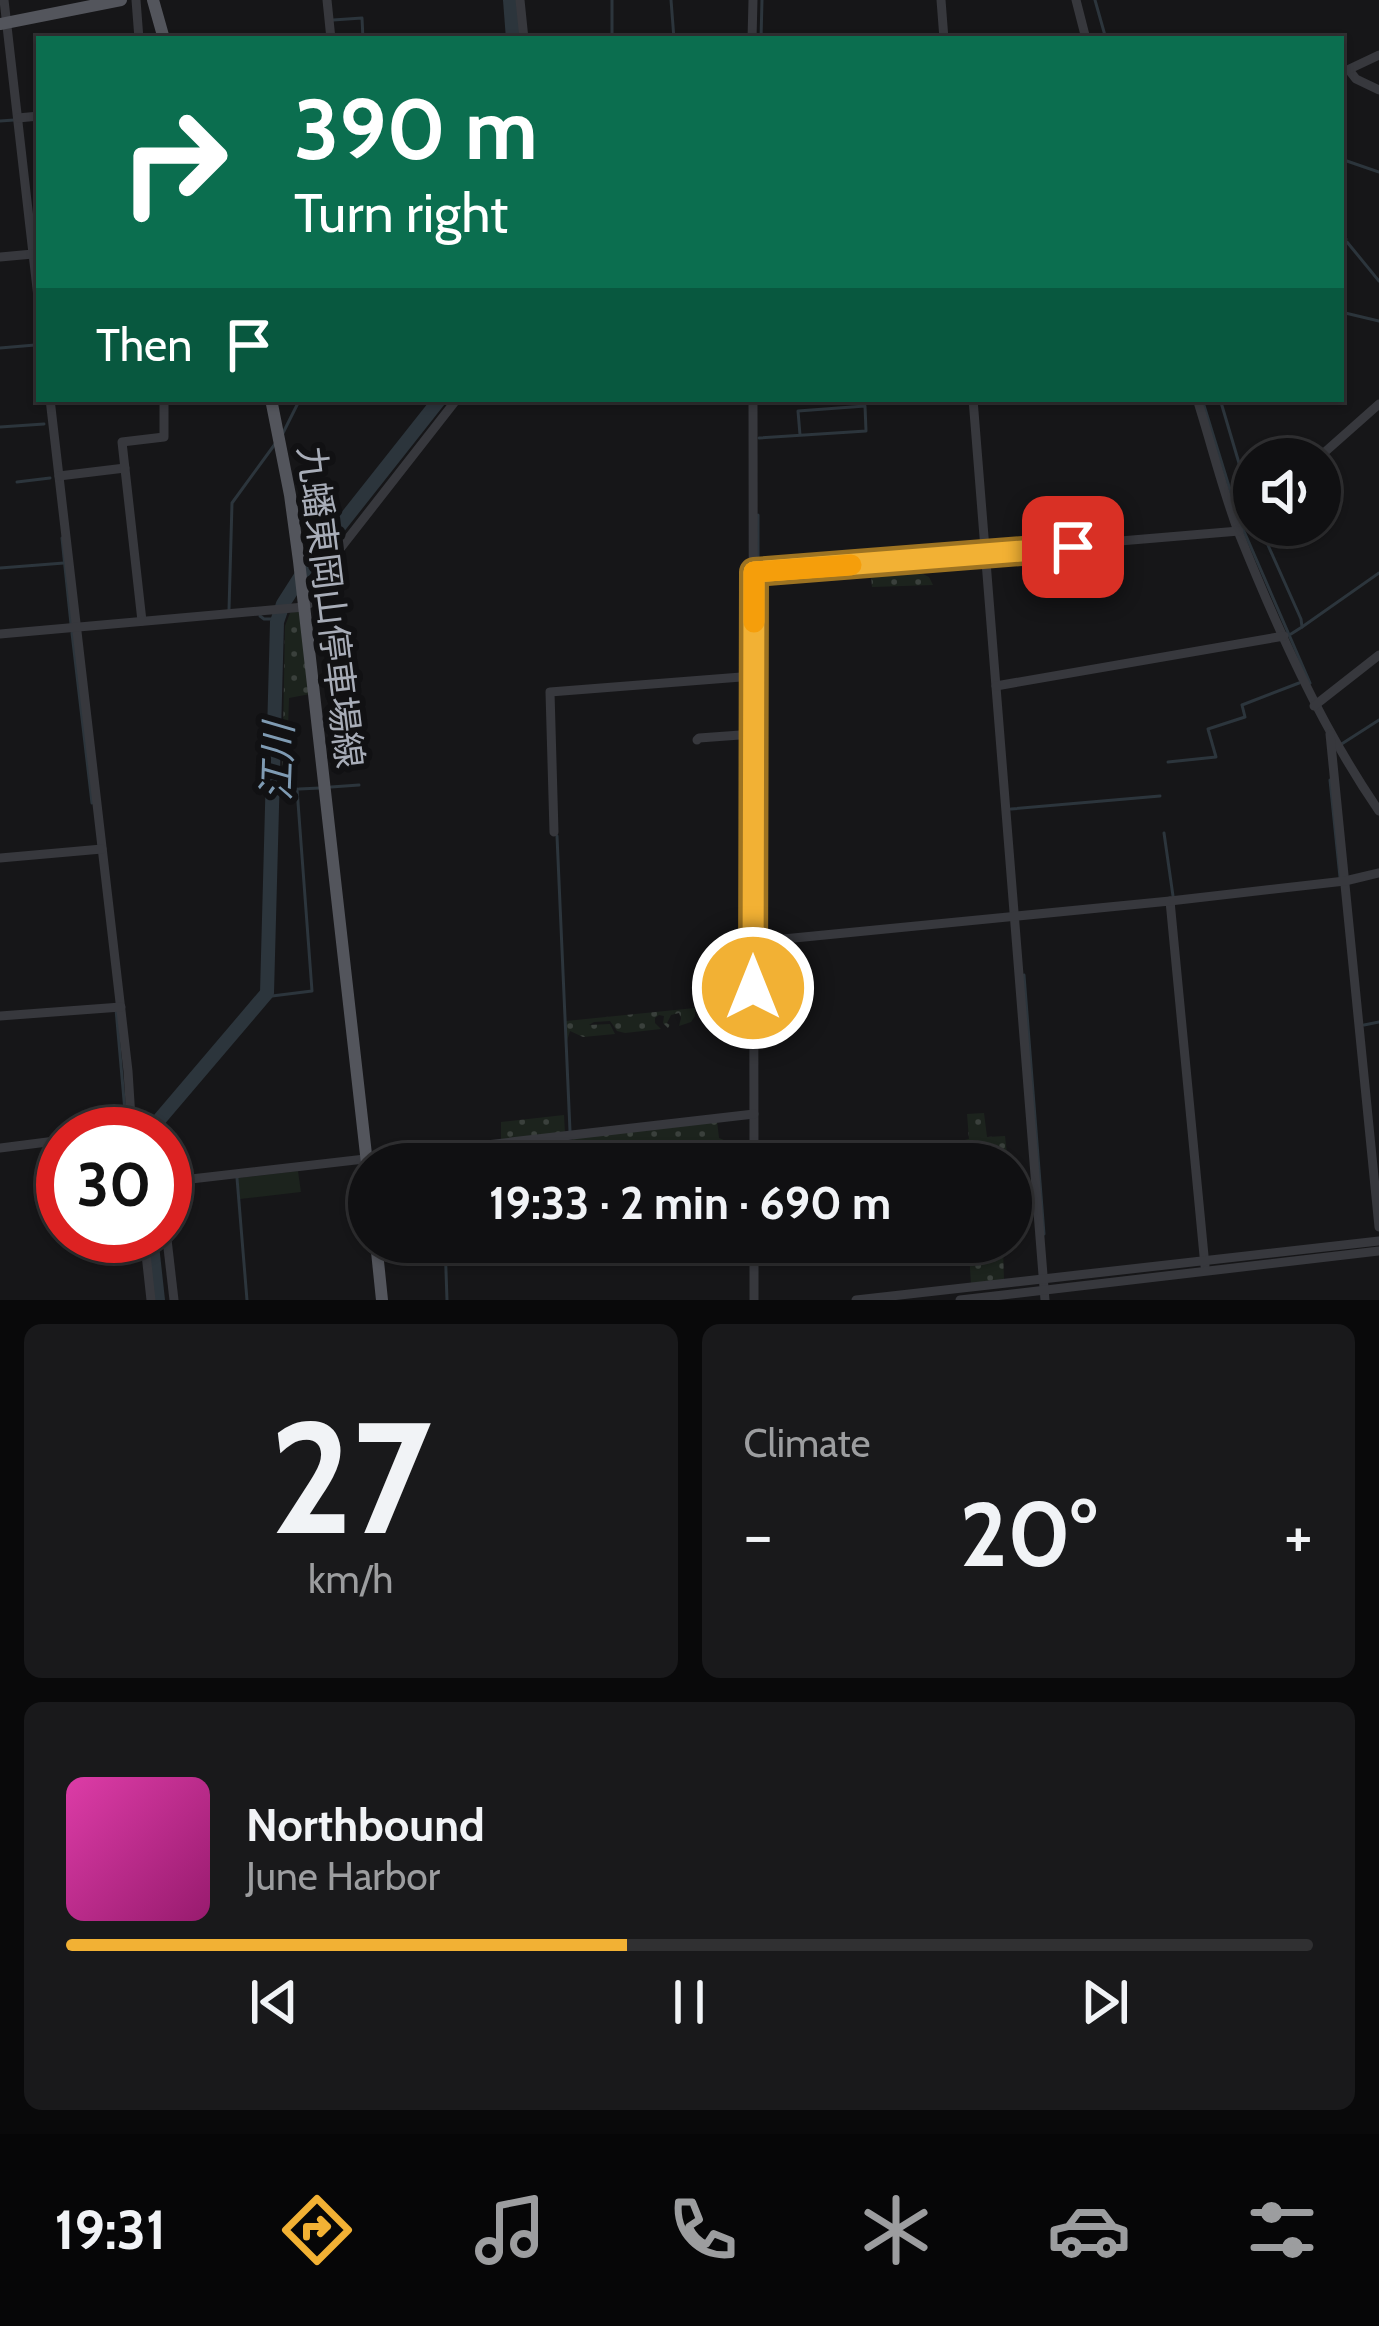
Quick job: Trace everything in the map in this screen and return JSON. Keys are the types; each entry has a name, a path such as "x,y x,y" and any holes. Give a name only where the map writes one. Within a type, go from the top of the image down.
{"main road":[{"path":"4,24 121,0"},
{"path":"153,0 163,36"},
{"name":"九蟠東岡山停車場線","path":"272,402 299,561 299,604 365,1143"},
{"path":"378,1263 382,1300"}],"street":[{"path":"4,0 36,289"},
{"path":"136,0 139,36"},
{"path":"327,0 331,36"},
{"path":"520,0 524,36"},
{"path":"752,36 753,0"},
{"path":"941,0 944,36"},
{"path":"1076,0 1085,36"},
{"path":"1347,73 1379,55"},
{"path":"1347,73 1379,90"},
{"path":"17,118 36,116"},
{"path":"0,257 30,254"},
{"path":"50,402 128,1107"},
{"path":"140,621 122,442 164,437 164,402"},
{"path":"0,634 309,604 314,582 455,402"},
{"path":"753,402 754,1143"},
{"path":"973,402 1044,1287"},
{"path":"1198,402 1233,508"},
{"path":"1341,438 1379,404"},
{"path":"59,476 124,468"},
{"path":"756,572 988,554 1233,524"},
{"path":"1247,546 1315,706 1379,811"},
{"path":"998,686 1284,636"},
{"path":"1315,706 1379,656"},
{"path":"554,832 550,692 754,676"},
{"path":"697,740 754,734"},
{"path":"1330,734 1342,881 1374,1138 1379,1227"},
{"path":"0,858 99,849"},
{"path":"756,942 1170,901 1379,873"},
{"path":"1170,901 1205,1266"},
{"path":"0,1016 118,1007"},
{"path":"510,1143 754,1114"},
{"path":"0,1148 36,1143"},
{"path":"192,1180 348,1162"},
{"path":"960,1300 1378,1245"},
{"path":"147,1263 151,1300"},
{"path":"170,1263 174,1300"},
{"path":"754,1263 754,1300"},
{"path":"856,1300 1044,1287"}],"shaded area":[{"path":"912,562 933,585 872,587 870,565"},
{"path":"298,611 310,694 289,698 286,789 282,789 285,626 290,613"},
{"path":"695,1008 691,1022 679,1026 679,1013 671,1015 668,1028 659,1015 655,1023 661,1029 625,1033 610,1021 594,1022 589,1025 610,1024 615,1034 583,1037 570,1031 566,1044 566,1021"},
{"path":"984,1113 987,1137 1005,1136 1006,1143 960,1143 969,1139 967,1114"},
{"path":"564,1115 565,1134 501,1142 501,1122"},
{"path":"717,1121 719,1138 726,1143 573,1143 573,1138"},
{"path":"298,1171 301,1192 240,1199 238,1178"},
{"path":"970,1263 1003,1263 1004,1281 971,1284"}],"waterway":[{"name":"江川","path":"510,0 513,36"},
{"path":"612,0 612,36"},
{"path":"671,0 674,36"},
{"path":"761,36 762,0"},
{"path":"1095,0 1105,36"},
{"path":"333,20 362,18 363,36"},
{"path":"0,121 14,120"},
{"path":"1344,160 1379,172"},
{"path":"1347,242 1379,281"},
{"path":"1344,313 1379,321"},
{"path":"0,348 35,345"},
{"path":"283,433 298,402"},
{"name":"江川","path":"170,1107 267,993 277,622 283,604 438,402"},
{"path":"1203,402 1240,522 1310,683"},
{"path":"1221,402 1233,443"},
{"path":"759,438 866,431 865,406 798,411 800,435"},
{"path":"0,427 44,424"},
{"path":"229,610 232,503 275,444"},
{"path":"17,482 50,478"},
{"path":"758,515 758,619"},
{"path":"62,538 71,624"},
{"path":"1268,546 1301,619 1302,627 1291,634"},
{"path":"0,568 64,563"},
{"path":"1302,627 1379,573"},
{"path":"260,616 278,619"},
{"path":"72,633 92,803"},
{"path":"1168,762 1216,757 1208,729 1245,717 1242,705 1299,683"},
{"path":"1340,745 1379,720"},
{"path":"1330,780 1340,877"},
{"path":"331,787 359,785"},
{"path":"299,789 320,788"},
{"path":"264,997 312,991 297,789 273,791"},
{"path":"1011,809 1160,796"},
{"path":"1164,833 1173,896"},
{"path":"557,836 570,1131"},
{"path":"1024,975 1044,1234"},
{"path":"116,1009 125,1107"},
{"path":"1364,1025 1379,1022"},
{"path":"237,1178 247,1300"},
{"name":"江川","path":"154,1263 158,1300"},
{"path":"446,1263 447,1300"}],"slow traffic":[{"path":"754,622 754,572 851,565"}],"route":[{"path":"753,988 754,572 1073,547"}]}
